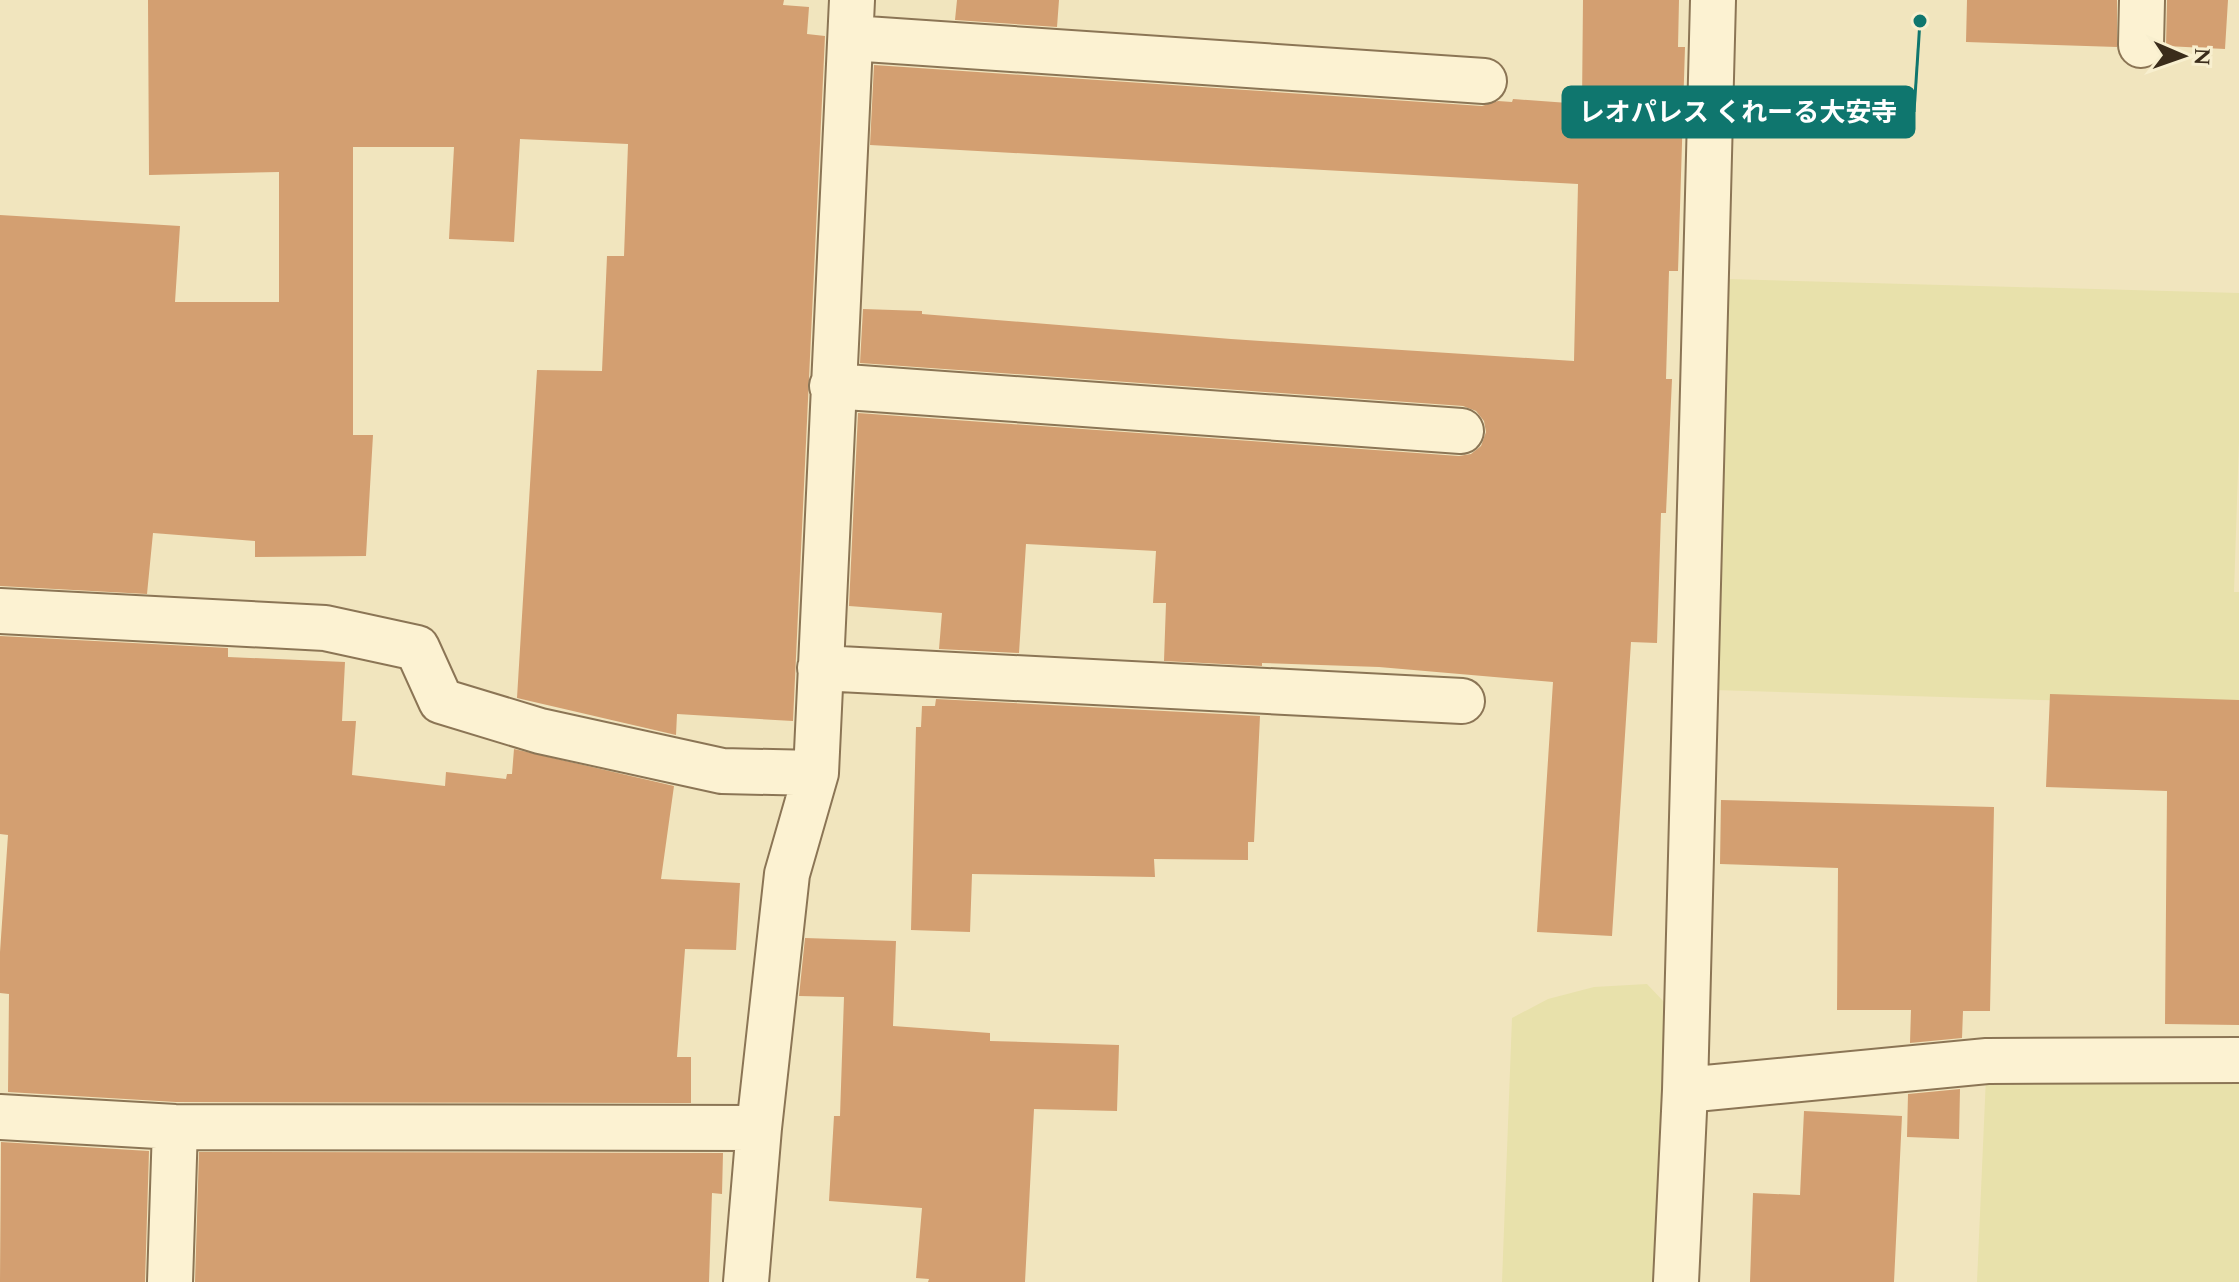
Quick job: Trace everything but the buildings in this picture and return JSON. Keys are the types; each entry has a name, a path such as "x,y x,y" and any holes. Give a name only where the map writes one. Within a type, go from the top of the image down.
{"street":[{"path":"1676,1282 1685,1090 1713,0"},
{"path":"2141,45 2142,0"},
{"path":"746,1282 759,1128 787,874 816,773 851,19 1484,81"},
{"path":"832,386 1461,431"},
{"path":"0,611 325,628 417,648 441,701 540,731 722,771 816,773"},
{"path":"820,668 1462,701"},
{"path":"1685,1090 1987,1061 2239,1060"},
{"path":"0,1117 175,1127 759,1128"},
{"path":"170,1282 175,1127"}],"shaded area":[{"path":"1727,279 2239,293 2239,441 2234,592 2239,592 2239,706 1714,690"},
{"path":"1647,984 1665,1003 1653,1282 1502,1282 1512,1018 1548,999 1594,987"},
{"path":"2239,1075 2239,1282 1977,1282 1986,1077"}],"place":[{"name":"レオパレス くれーる大安寺","path":"1920,21"}]}
